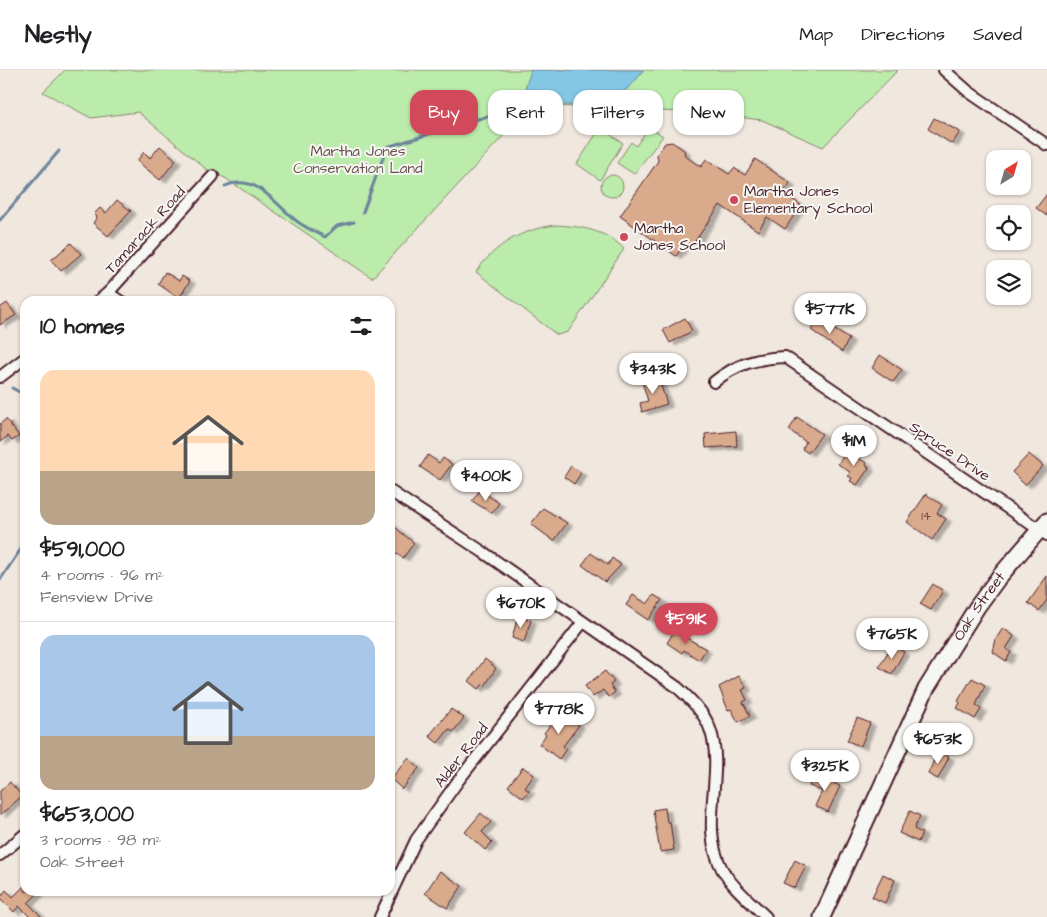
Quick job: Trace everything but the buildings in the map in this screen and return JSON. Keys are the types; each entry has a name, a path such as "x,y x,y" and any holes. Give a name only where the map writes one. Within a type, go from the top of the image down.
{"street":[{"path":"944,70 969,92 1047,145"},
{"name":"Tamarack Road","path":"104,296 213,176"},
{"path":"108,293 112,296"},
{"name":"Spruce Drive","path":"714,382 741,364 763,358 785,357 1044,529"},
{"path":"0,377 20,362"},
{"path":"395,495 483,552 677,687 690,699 710,727 715,746 712,804 714,848 722,869 766,917"},
{"name":"Oak Street","path":"822,917 926,690 977,608 1044,529"},
{"name":"Alder Road","path":"395,885 416,840 458,781 583,622"},
{"path":"0,855 20,838"},
{"name":"Alder Road","path":"380,917 390,896"}],"green space":[{"name":"Martha Jones Conservation Land","path":"65,70 898,70 823,147 762,120 744,118 744,90 673,90 673,112 663,111 663,90 573,90 573,107 563,107 563,90 488,90 488,135 504,135 372,278 225,178 206,169 138,112 91,118 43,92"},
{"path":"596,135 611,135 623,143 600,180 577,164"},
{"path":"644,135 663,136 634,174 617,163 631,142 636,146"},
{"path":"612,175 620,178 623,186 620,194 612,197 604,194 601,186 604,178"},
{"path":"555,225 574,226 601,233 624,249 568,332 557,335 476,272 492,253 521,234"}],"water":[{"path":"531,70 643,70 625,90 573,90 573,105 563,105 563,90 525,89"}],"waterway":[{"path":"363,212 387,147 488,116"},
{"path":"0,220 59,151"},
{"path":"225,186 247,183 256,187 265,192 298,222 325,237 337,226 354,222"},
{"path":"12,388 20,392"},
{"path":"0,580 20,550"}],"place":[{"name":"Martha Jones Elementary School","path":"734,200"},
{"name":"Martha Jones School","path":"624,237"}]}
